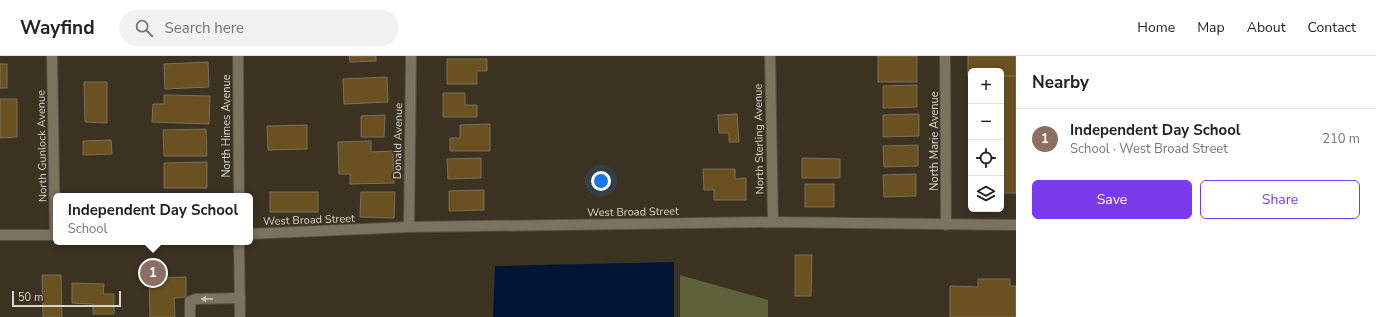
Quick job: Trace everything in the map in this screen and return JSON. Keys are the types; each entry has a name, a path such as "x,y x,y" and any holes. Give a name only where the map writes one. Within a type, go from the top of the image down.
{"street":[{"name":"North Gunlock Avenue","path":"52,56 54,193"},
{"name":"North Himes Avenue","path":"238,56 239,193"},
{"name":"Donald Avenue","path":"409,227 411,56"},
{"name":"North Sterling Avenue","path":"770,56 773,222"},
{"name":"North Marie Avenue","path":"945,56 946,225"},
{"name":"West Broad Street","path":"253,234 409,227 773,222 1016,225"},
{"path":"0,235 53,235"},
{"path":"239,245 240,317"},
{"path":"190,317 190,301 196,299 240,298"}],"green space":[{"path":"680,275 768,300 768,317 680,317"}],"water":[{"path":"674,262 674,317 493,317 495,266"}],"building":[{"path":"349,56 376,56 376,61 350,62"},
{"path":"878,56 917,56 917,82 878,82"},
{"path":"968,56 1016,56 1016,76 1004,76 1004,68 968,68"},
{"path":"447,59 487,59 487,71 477,71 477,84 447,84"},
{"path":"208,62 209,87 165,89 164,64"},
{"path":"0,64 7,64 7,88 0,88"},
{"path":"1004,76 1016,76 1016,193 1004,193"},
{"path":"387,77 388,102 344,104 343,79"},
{"path":"84,82 107,82 107,123 85,122"},
{"path":"917,85 917,107 883,108 883,86"},
{"path":"443,93 465,93 465,105 477,105 477,117 443,117"},
{"path":"164,95 210,96 209,124 152,122 153,104 164,104"},
{"path":"0,99 17,99 17,137 0,138"},
{"path":"737,114 739,142 729,142 729,133 719,133 718,115"},
{"path":"919,114 919,136 883,137 883,115"},
{"path":"385,115 384,137 361,137 361,116"},
{"path":"490,124 490,151 450,151 450,138 460,138 460,125"},
{"path":"307,125 307,149 268,150 267,126"},
{"path":"206,129 207,156 164,156 163,130"},
{"path":"111,140 112,154 83,155 83,141"},
{"path":"371,141 371,152 393,151 394,183 350,184 350,174 339,174 338,142"},
{"path":"918,145 918,166 884,167 883,146"},
{"path":"481,158 481,178 448,179 447,159"},
{"path":"802,158 840,159 840,178 802,178"},
{"path":"207,162 207,188 164,188 164,163"},
{"path":"703,169 735,169 735,179 746,178 746,200 714,200 714,190 704,190"},
{"path":"916,174 916,196 884,197 883,175"},
{"path":"805,184 834,184 834,207 805,207"},
{"path":"484,190 484,210 449,211 449,191"},
{"path":"270,192 318,192 318,212 270,212"},
{"path":"361,192 395,192 394,218 360,217"},
{"path":"795,255 812,255 811,296 795,296"},
{"path":"42,275 61,275 62,317 43,317"},
{"path":"186,277 186,297 174,298 175,317 150,317 149,278"},
{"path":"978,279 1010,279 1010,286 1016,286 1016,317 950,317 950,286 978,287"},
{"path":"72,283 104,284 103,294 114,294 114,314 93,314 93,304 72,303"}],"place":[{"name":"Independent Day School","path":"153,273"}]}
